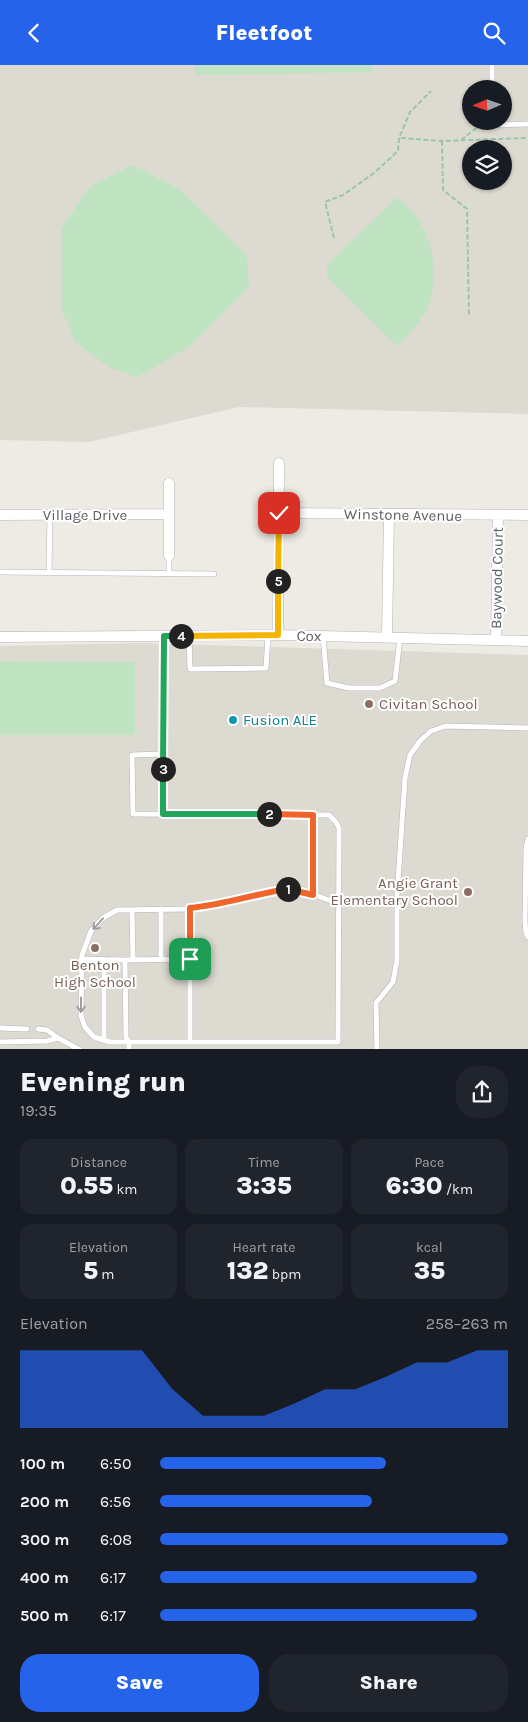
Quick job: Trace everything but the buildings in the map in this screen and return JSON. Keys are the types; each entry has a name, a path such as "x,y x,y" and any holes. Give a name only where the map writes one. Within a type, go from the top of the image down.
{"street":[{"path":"273,635 279,513 279,463"},
{"path":"169,483 169,555"},
{"name":"Winstone Avenue","path":"279,513 528,515"},
{"path":"387,638 389,514"},
{"name":"Village Drive","path":"0,515 169,515"},
{"name":"Baywood Court","path":"496,640 498,515"},
{"name":"Cox","path":"0,637 273,635 528,641"}],"lane":[{"path":"492,65 492,80"},
{"path":"512,124 528,124"},
{"path":"50,515 50,573"},
{"path":"169,555 169,574"},
{"path":"0,573 214,574"},
{"path":"190,636 190,669 266,668 273,635"},
{"path":"163,814 164,636"},
{"path":"323,636 327,683 349,688 380,688 396,681 400,638"},
{"path":"377,1049 376,1003 393,982 397,960 397,896 405,778 410,755 420,741 432,731 446,726 528,728"},
{"path":"162,754 132,755 132,814 329,815 340,828 338,1042 129,1043 110,1042 94,1037 85,1027 81,1016 81,959 91,931 103,918 117,910 214,906 262,892 289,889 339,904"},
{"path":"313,815 313,895"},
{"path":"528,839 526,848 525,913 528,937"},
{"path":"190,908 190,1042"},
{"path":"161,909 161,959"},
{"path":"132,910 133,960"},
{"path":"81,959 190,959"},
{"path":"104,959 104,1040"},
{"path":"125,960 126,1037 129,1049"},
{"path":"0,1028 27,1029"},
{"path":"38,1029 47,1030 80,1049"},
{"path":"0,1042 47,1041 58,1038"}],"path":[{"path":"334,238 325,202 343,195 374,173 398,151 399,138 410,112 430,91"},
{"path":"461,140 475,130"},
{"path":"399,138 442,141 528,138"},
{"path":"442,141 443,190 467,209 469,315"}],"shaded area":[{"path":"0,65 528,65 528,414 239,407 89,442 0,440"},
{"path":"141,643 528,655 528,1049 0,1049 0,646"}],"green space":[{"path":"195,65 372,65 372,72 195,75"},
{"path":"133,165 179,189 247,255 249,287 189,347 137,377 109,367 75,342 61,308 61,229 90,186"},
{"path":"397,197 414,213 427,236 434,263 434,277 433,291 423,316 397,346 327,277 327,265"},
{"path":"0,661 135,662 135,735 0,735"}],"place":[{"name":"Civitan School","path":"369,704"},
{"name":"Fusion ALE","path":"233,720"},
{"name":"Angie Grant Elementary School","path":"468,892"},
{"name":"Benton High School","path":"95,948"}],"route":[{"path":"190,959 190,908 214,906 262,892 289,889 313,895 313,815 163,814 164,636 278,635 279,513"}]}
